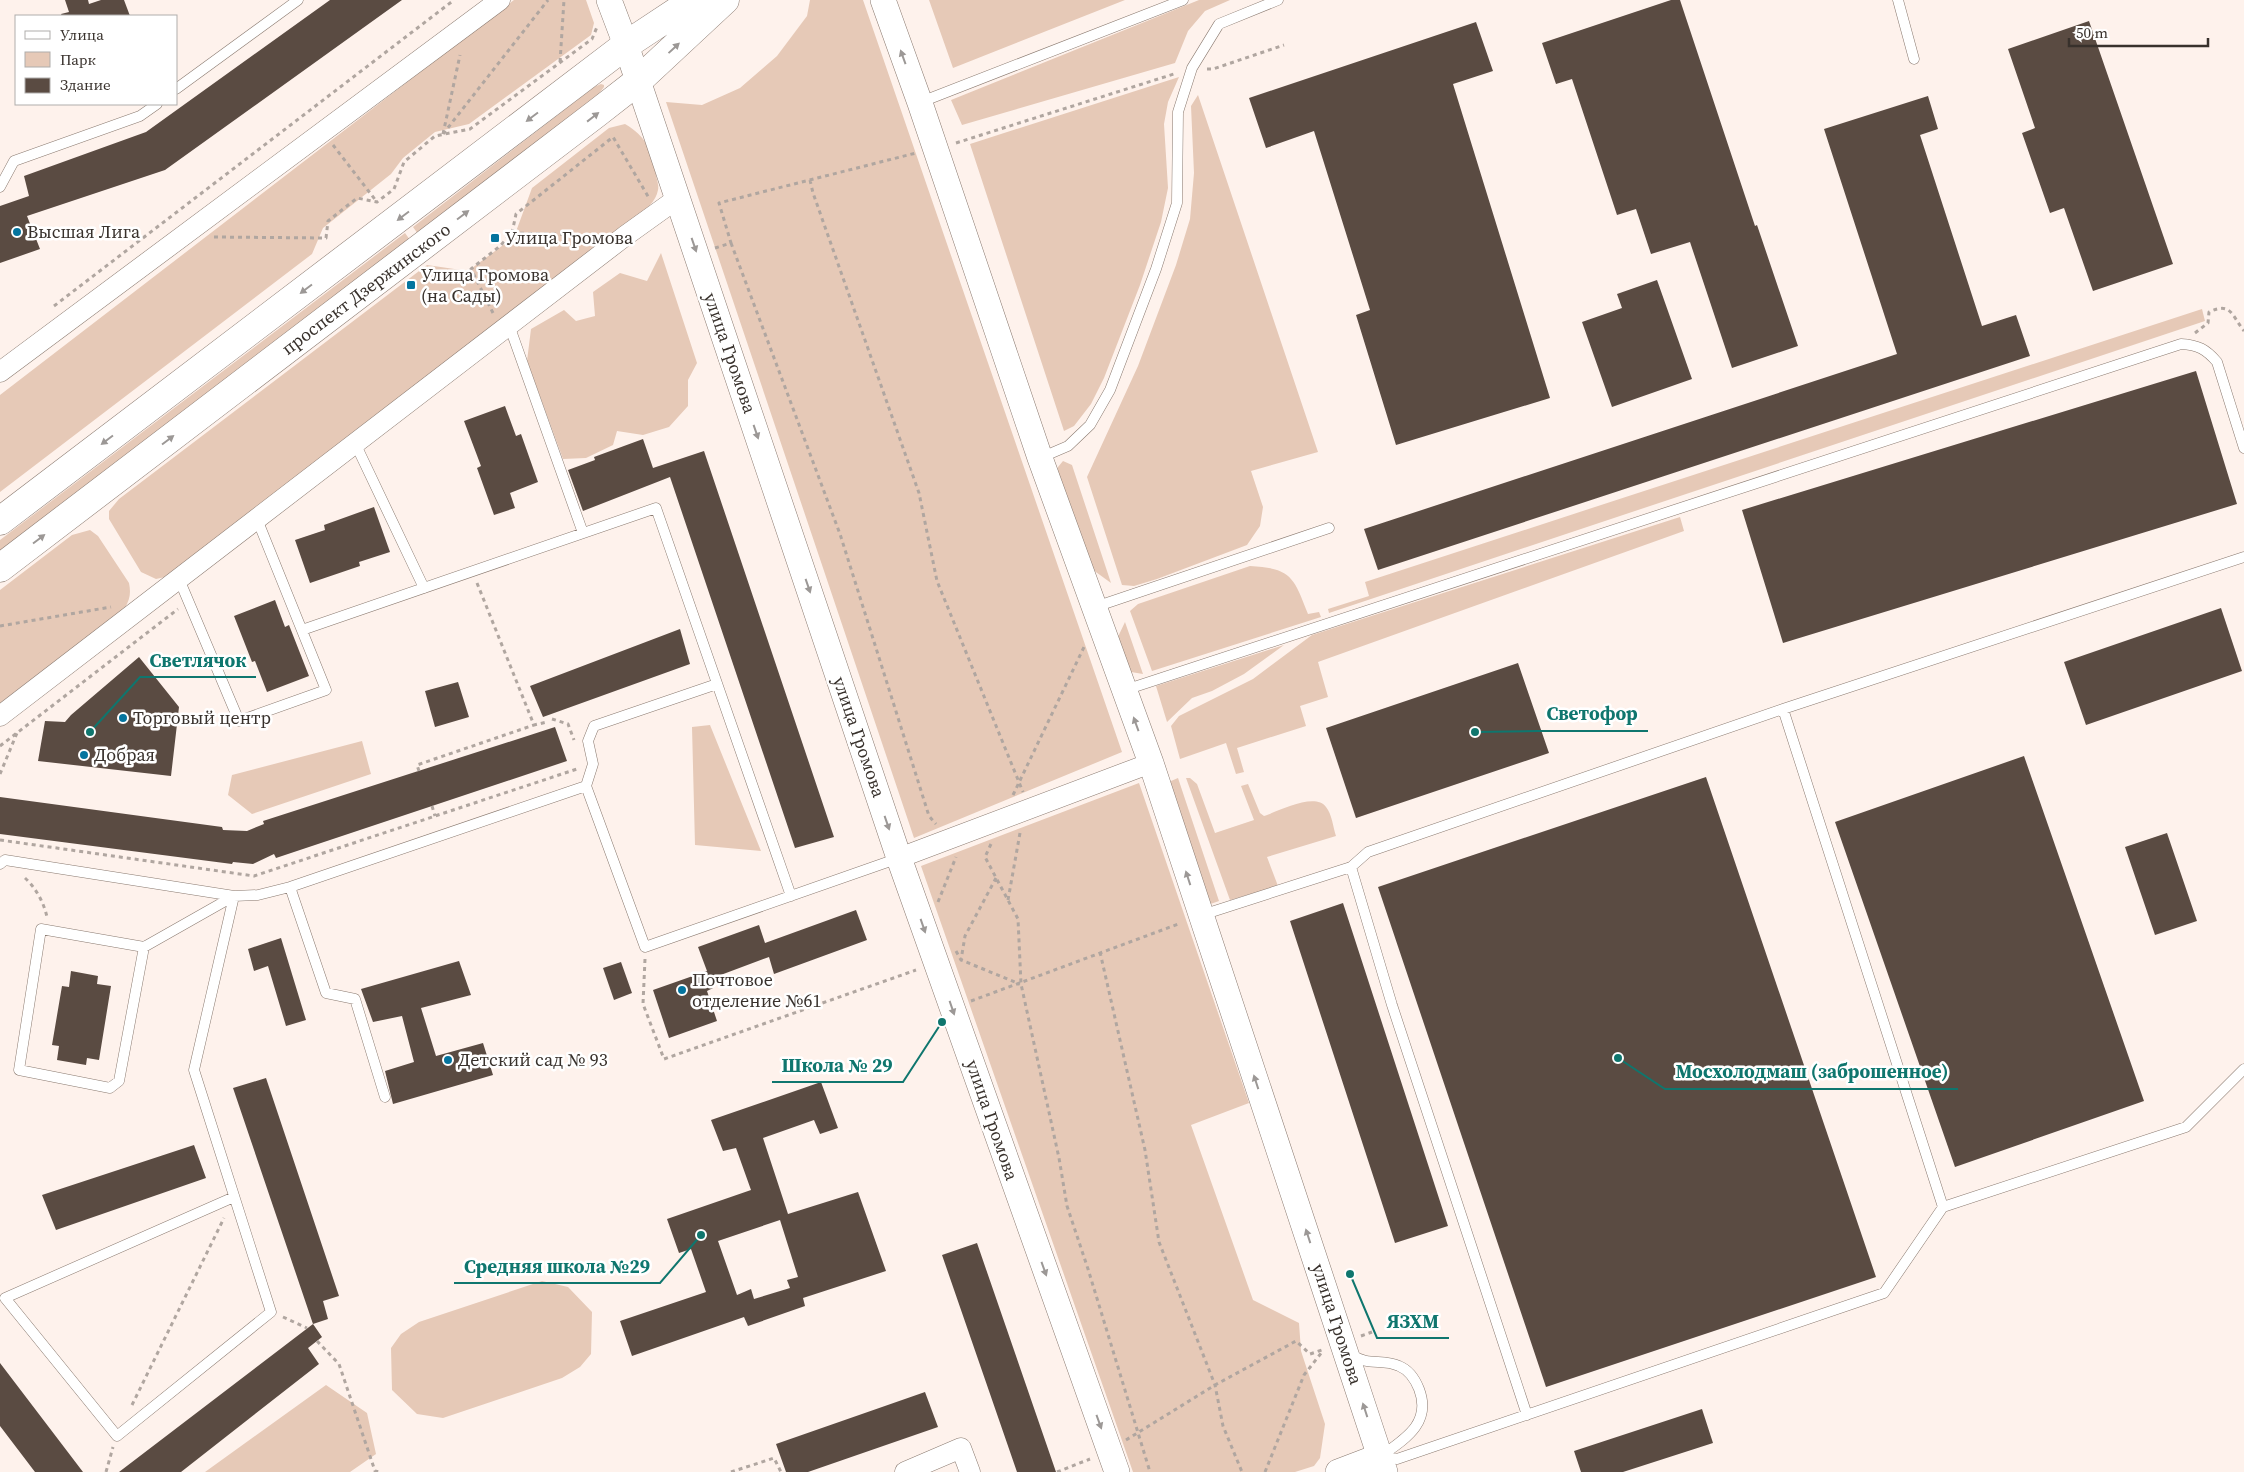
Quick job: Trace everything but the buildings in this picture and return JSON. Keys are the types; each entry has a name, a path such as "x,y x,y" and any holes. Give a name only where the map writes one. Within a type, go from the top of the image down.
{"main road":[{"name":"проспект Дзержинского","path":"0,521 626,45 694,0"},
{"name":"проспект Дзержинского","path":"0,568 638,81 725,0"}],"street":[{"path":"0,372 500,0"},
{"name":"улица Громова","path":"609,0 697,254 899,858 952,1007 1107,1462"},
{"name":"улица Громова","path":"883,0 920,103 1040,458 1151,763 1200,916 1345,1346 1382,1464"},
{"path":"0,716 625,236 678,198"},
{"path":"899,858 1151,763"},
{"path":"905,1472 960,1448 970,1472"},
{"path":"1338,1472 1382,1464"}],"lane":[{"path":"178,88 298,0"},
{"path":"920,103 1183,0"},
{"path":"1040,458 1068,446 1090,425 1110,390 1156,269 1177,203 1178,112 1192,68 1219,24 1278,0"},
{"path":"1898,0 1914,59"},
{"path":"0,187 14,161 140,116 156,105"},
{"path":"505,328 583,533"},
{"path":"1124,691 2181,344 2196,344 2208,352 2217,362 2244,448"},
{"path":"355,443 424,588"},
{"path":"302,630 656,508 791,896"},
{"path":"179,579 238,722 326,690 257,519"},
{"path":"1096,612 1329,528"},
{"path":"1200,916 1351,867 1368,852 1783,709 2244,557"},
{"path":"717,684 594,726 588,741 593,764 586,786 645,947 899,858"},
{"path":"1783,709 1943,1207"},
{"path":"2,862 234,896 258,895 290,887 586,786"},
{"path":"1351,867 1392,1006 1527,1415"},
{"path":"290,887 326,993 355,999 385,1097"},
{"path":"144,947 118,1081 110,1088 19,1070 41,929 144,947 234,896"},
{"path":"234,896 194,1070 271,1312 116,1436 5,1298 234,1197"},
{"path":"1382,1464 1884,1293 1943,1207 2186,1127 2244,1069"},
{"path":"1345,1346 1359,1360 1372,1363 1390,1363 1407,1370 1416,1382 1420,1392 1423,1402 1418,1424 1382,1464"}],"path":[{"path":"46,312 454,0"},
{"path":"443,135 548,0"},
{"path":"560,62 564,0"},
{"path":"443,135 466,24"},
{"path":"377,202 394,188 404,162 435,136 470,129 592,39 599,24"},
{"path":"935,908 958,852 929,816 840,534 731,243 719,203 935,149 1192,68 1213,69 1284,44"},
{"path":"307,112 377,202"},
{"path":"505,328 471,269 500,246 512,233 516,214 613,137"},
{"path":"810,180 919,493 937,581 1026,800 1008,900"},
{"path":"182,236 326,238 328,222 357,198 377,202"},
{"path":"512,233 625,236"},
{"path":"697,254 731,243"},
{"path":"2181,344 2208,323 2209,312 2222,307 2226,308 2244,330"},
{"path":"472,572 534,726"},
{"path":"0,746 188,601"},
{"path":"0,626 113,606"},
{"path":"1096,612 986,856 1018,919 1021,984 1059,1158 1067,1206 1150,1472"},
{"path":"552,720 568,724 575,745"},
{"path":"419,771 417,765 547,722"},
{"path":"0,774 18,732"},
{"path":"0,840 254,876 593,764"},
{"path":"432,806 435,816"},
{"path":"2,862 32,885 45,908 50,931"},
{"path":"961,960 965,936 996,877"},
{"path":"952,1007 1021,984 1100,952 1200,916"},
{"path":"953,943 961,960 1021,984"},
{"path":"645,947 643,1004 664,1059 921,968"},
{"path":"1100,952 1145,1150 1159,1242 1215,1385 1224,1426 1242,1472"},
{"path":"106,1472 116,1436 234,1197"},
{"path":"271,1312 307,1328"},
{"path":"1345,1346 1372,1332"},
{"path":"317,1341 339,1364 375,1472 380,1472"},
{"path":"1057,1472 1094,1457 1107,1462 1138,1432 1215,1385 1296,1341 1310,1354 1324,1349 1304,1375 1264,1472"},
{"path":"731,1472 774,1458 781,1472"}],"green space":[{"path":"514,0 586,0 594,23 591,35 469,124 435,132 403,158 391,174 323,228 312,254 0,492 0,395"},
{"path":"810,0 863,0 1122,752 914,838 666,102 702,105 740,88 777,56 807,16"},
{"path":"929,0 1125,0 953,68"},
{"path":"1199,0 1230,0 1205,11 1188,31 1175,63 962,125 951,100"},
{"path":"1179,77 1168,102 1164,124 1168,188 1161,222 1140,285 1104,378 1091,404 1074,426 1064,431 970,144"},
{"path":"601,84 604,87 598,95 418,234 413,227 594,87"},
{"path":"1198,95 1318,452 1251,471 1263,507 1260,526 1247,545 1157,579 1134,586 1122,585 1087,477 1138,366 1176,265 1190,219 1194,173 1191,106"},
{"path":"625,124 643,139 653,159 658,190 650,206 637,218 165,577 156,579 141,572 109,519 109,511 119,499 427,265 468,271 514,237 532,188 609,128"},
{"path":"405,233 410,240 0,552 0,540"},
{"path":"661,253 697,363 688,380 688,406 669,427 643,435 617,431 613,445 586,458 563,459 527,361 531,329 564,310 576,321 595,316 593,292 620,273 647,281"},
{"path":"2202,309 2205,321 1329,613 1328,609 1369,596 1365,582"},
{"path":"1063,461 1072,465 1111,583 1089,567 1055,483 1058,467"},
{"path":"1680,517 1684,531 1318,662 1328,697 1300,706 1306,726 1237,748 1244,772 1236,774 1226,743 1180,759 1171,726 1179,716 1253,679 1312,635"},
{"path":"90,530 98,536 129,583 130,596 125,608 0,703 0,590 72,535"},
{"path":"1250,566 1275,569 1290,577 1299,592 1308,614 1319,612 1321,617 1152,671 1130,611 1138,604"},
{"path":"1125,622 1143,674 1131,672 1116,641"},
{"path":"1284,645 1244,674 1212,691 1192,698 1167,722 1156,686"},
{"path":"710,725 761,851 695,845 692,727"},
{"path":"362,741 371,774 252,814 228,795 232,775"},
{"path":"1178,778 1219,901 1202,907 1166,787 1171,781"},
{"path":"1186,778 1190,778 1197,784 1215,833 1254,820 1241,786 1248,784 1260,813 1264,816 1296,804 1314,801 1321,803 1330,813 1336,836 1267,857 1278,886 1230,900"},
{"path":"1139,783 1249,1103 1191,1125 1253,1300 1299,1323 1301,1351 1325,1424 1320,1458 1314,1466 1295,1472 1133,1472 921,866"},
{"path":"542,1281 568,1287 592,1312 591,1354 580,1367 562,1378 443,1418 417,1414 392,1390 391,1348 401,1334 419,1322"},
{"path":"326,1385 367,1413 376,1454 350,1472 205,1472"}],"place":[{"name":"Высшая Лига","path":"17,232"},
{"name":"Улица Громова","path":"495,238"},
{"name":"Улица Громова (на Сады)","path":"411,285"},
{"name":"Торговый центр","path":"123,718"},
{"name":"Светлячок","path":"90,732"},
{"name":"Светофор","path":"1475,732"},
{"name":"Добрая","path":"84,755"},
{"name":"Почтовое отделение №61","path":"682,990"},
{"name":"Школа № 29","path":"942,1022"},
{"name":"Мосхолодмаш (заброшенное)","path":"1618,1058"},
{"name":"Детский сад № 93","path":"448,1060"},
{"name":"Средняя школа №29","path":"701,1235"},
{"name":"ЯЗХМ","path":"1350,1274"}]}
